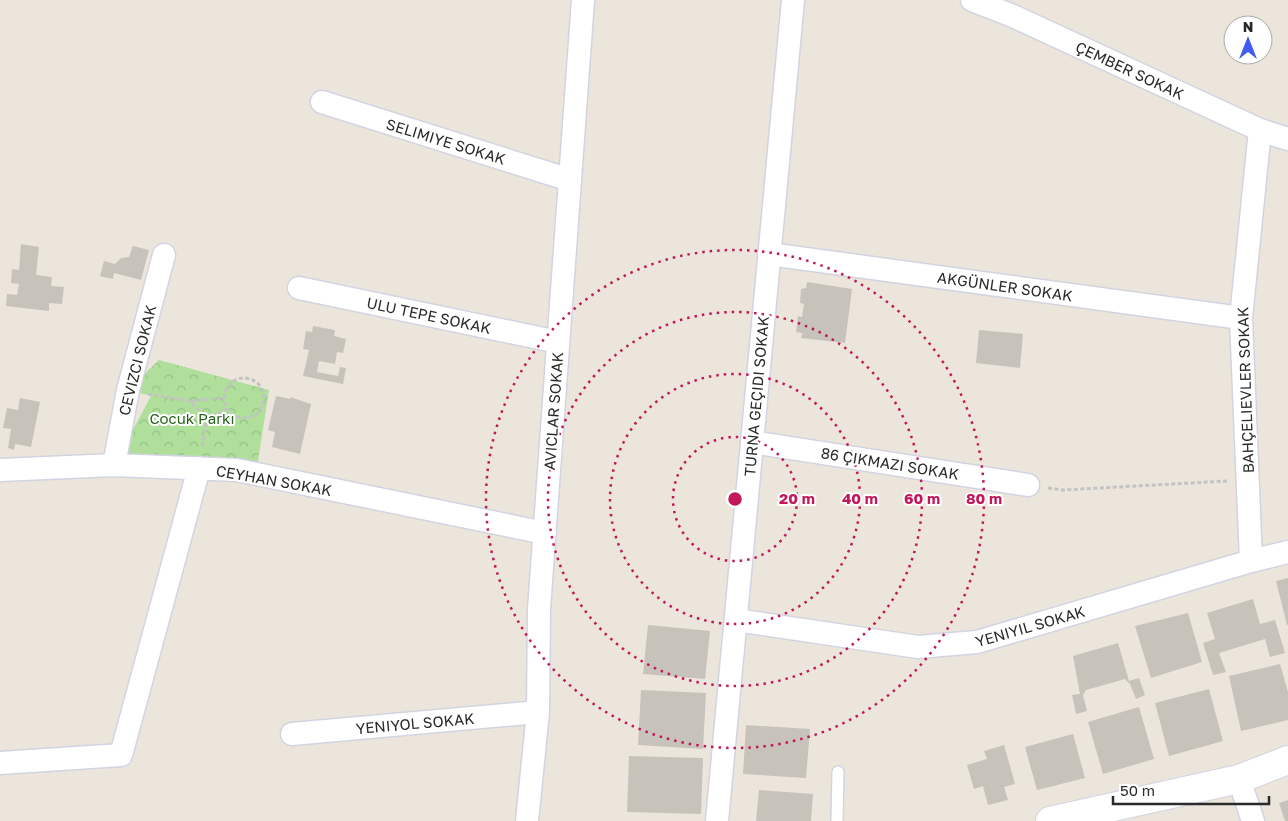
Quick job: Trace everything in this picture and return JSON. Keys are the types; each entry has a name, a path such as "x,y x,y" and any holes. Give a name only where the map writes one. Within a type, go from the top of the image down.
{"street":[{"path":"527,821 538,712 539,609 583,0"},
{"name":"TURNA GEÇIDI SOKAK","path":"717,821 793,0"},
{"name":"ÇEMBER SOKAK","path":"972,0 1013,16 1260,130 1288,139"},
{"name":"SELIMIYE SOKAK","path":"322,102 570,180"},
{"name":"BAHÇELIEVLER SOKAK","path":"1251,561 1241,318 1260,130"},
{"name":"AKGÜNLER SOKAK","path":"770,254 1241,318"},
{"name":"CEVIZCI SOKAK","path":"114,465 128,390 164,255"},
{"name":"ULU TEPE SOKAK","path":"299,288 558,342"},
{"path":"752,442 1028,485"},
{"name":"CEYHAN SOKAK","path":"0,470 114,465 237,470 545,533"},
{"path":"0,763 121,755 199,468"},
{"path":"736,620 918,647 977,642 1251,561 1288,552"},
{"name":"YENIYOL SOKAK","path":"292,734 538,712"},
{"path":"1050,821 1239,779 1288,760"},
{"path":"1239,779 1253,821"}],"lane":[{"path":"837,821 838,772"}],"path":[{"path":"243,378 251,379 264,392 261,410 256,415 242,419 234,416 227,409 224,398 225,390 230,384 243,378"},
{"path":"128,390 190,401 224,398"},
{"path":"190,401 207,419"},
{"path":"207,419 227,409"},
{"path":"199,468 207,419"},
{"path":"1028,485 1063,490 1248,480"}],"green space":[{"name":"Cocuk Parkı","path":"159,360 269,390 256,474 114,465 151,396 128,390"}],"building":[{"path":"21,244 39,247 36,275 52,277 51,286 64,287 62,304 49,303 49,311 6,306 7,294 17,295 19,284 11,283 12,269 19,270"},
{"path":"133,246 149,250 141,280 114,273 113,279 100,276 104,261 115,264 121,258 129,257"},
{"path":"807,282 852,289 845,343 801,338 802,333 796,332 798,316 802,317 804,304 800,303 801,289 806,288"},
{"path":"313,326 335,330 334,336 346,339 343,353 337,352 335,364 319,361 317,372 338,376 340,367 346,368 343,384 303,376 309,350 303,349 306,331 312,332"},
{"path":"979,330 1023,334 1020,368 976,363"},
{"path":"276,396 290,399 290,397 311,404 300,454 272,447 275,432 268,430"},
{"path":"20,398 40,402 31,447 15,444 14,450 8,448 11,429 3,428 7,408 18,410"},
{"path":"1288,578 1288,625 1287,625 1276,581"},
{"path":"1253,599 1260,624 1275,620 1285,653 1270,657 1265,639 1219,653 1226,672 1213,675 1203,643 1215,639 1207,613"},
{"path":"1188,613 1202,662 1151,678 1135,626"},
{"path":"648,625 710,631 705,679 643,674"},
{"path":"1118,643 1129,681 1139,678 1145,695 1136,699 1130,684 1125,679 1086,690 1083,695 1087,711 1076,714 1072,695 1080,694 1073,656"},
{"path":"1280,664 1288,692 1288,720 1241,731 1229,676"},
{"path":"1209,689 1223,741 1169,756 1155,703"},
{"path":"641,690 706,693 703,749 638,745"},
{"path":"1139,707 1154,759 1103,774 1088,722"},
{"path":"746,725 810,729 806,778 743,774"},
{"path":"1073,734 1085,778 1037,790 1025,747"},
{"path":"1004,745 1015,784 1004,787 1008,800 988,805 983,786 974,789 967,765 987,759 984,751"},
{"path":"629,756 703,758 701,814 627,812"},
{"path":"759,790 813,794 811,821 756,821"},
{"path":"1288,800 1288,821 1285,821 1279,803"}]}
